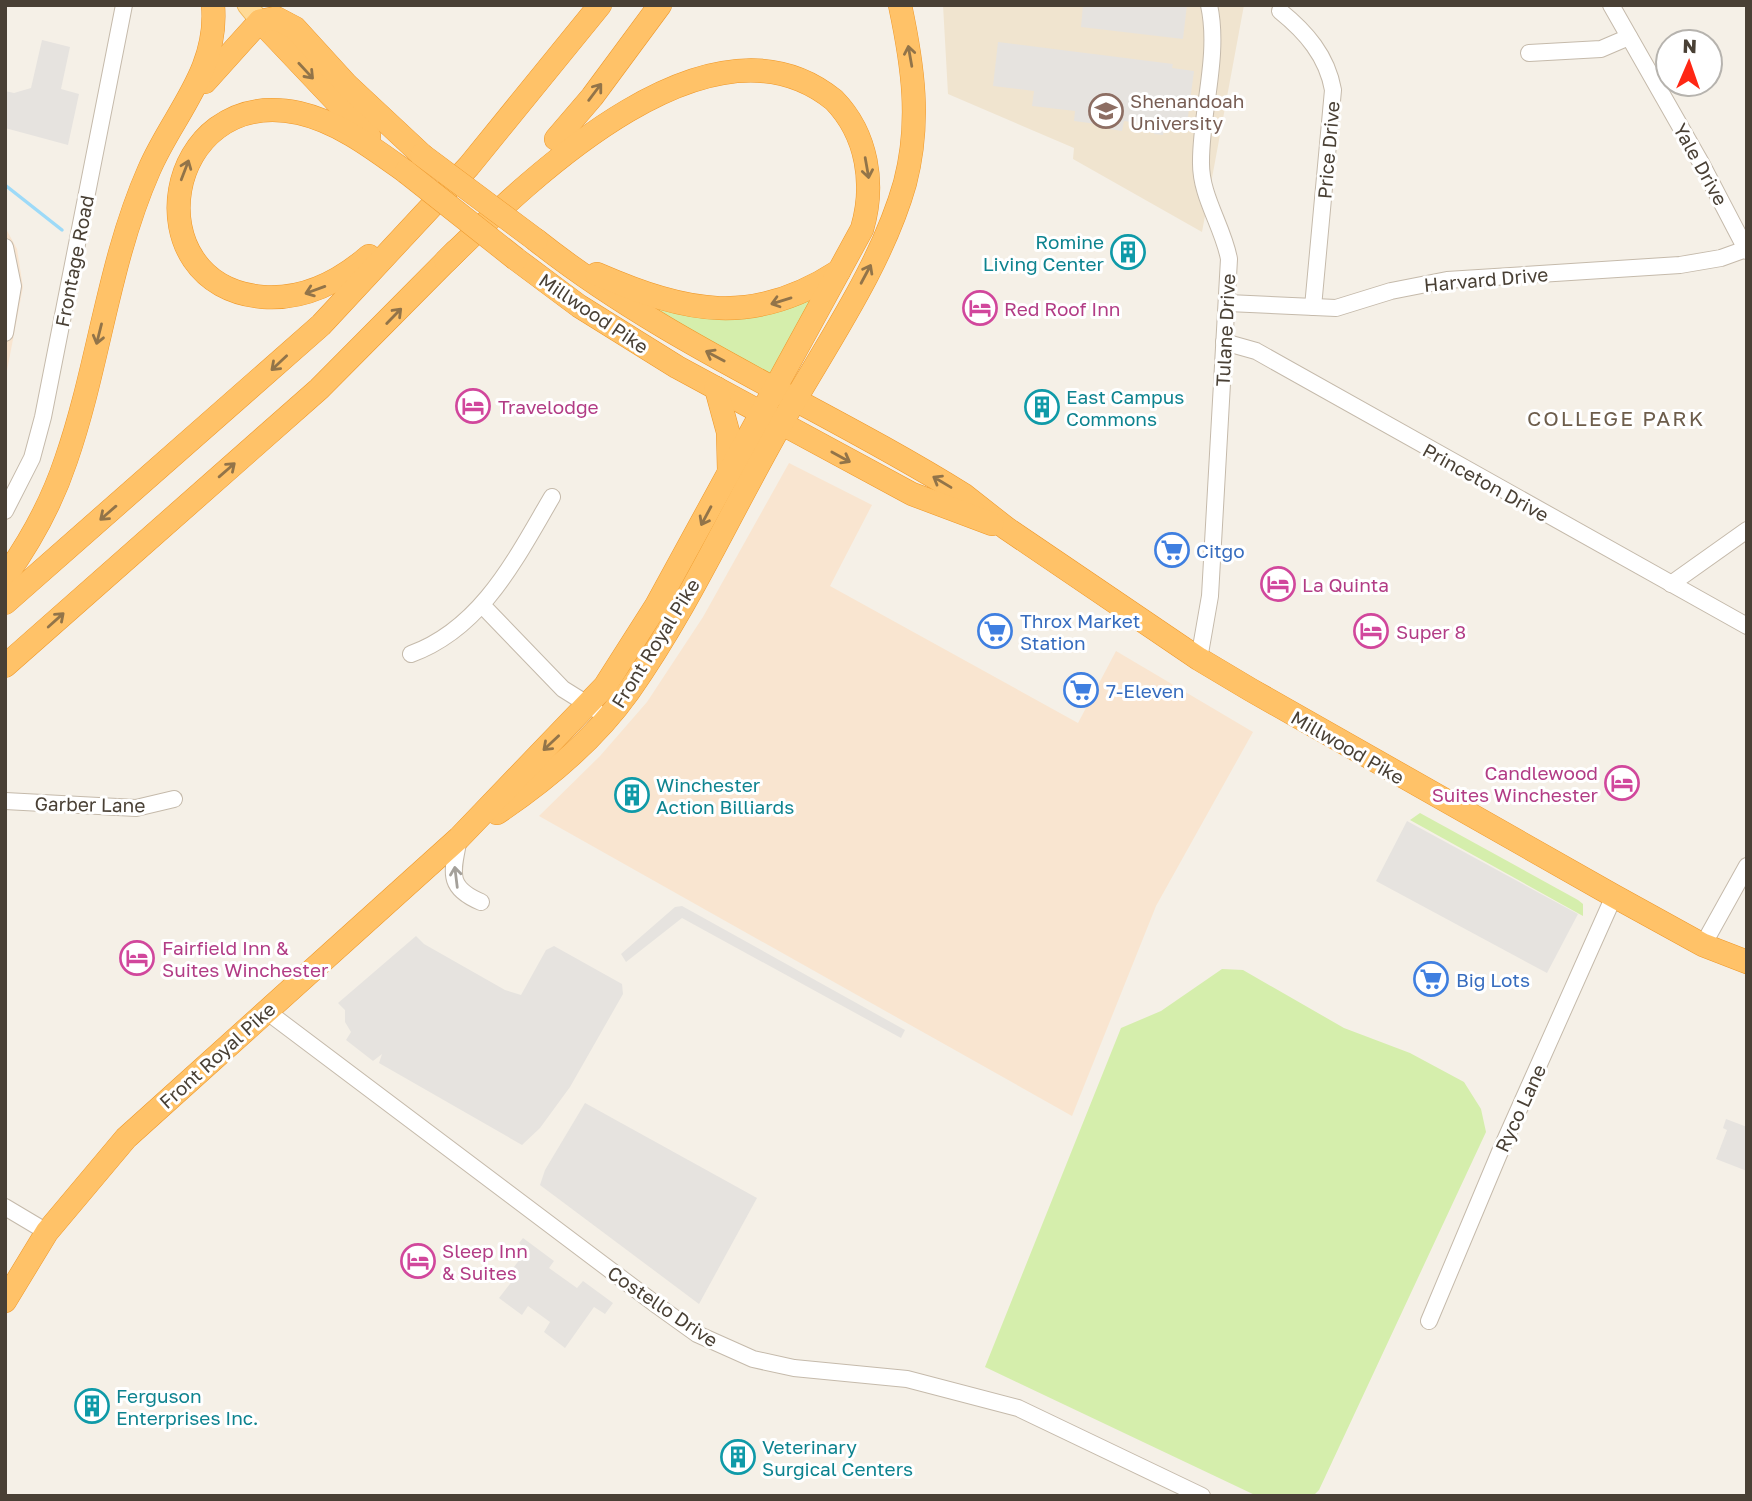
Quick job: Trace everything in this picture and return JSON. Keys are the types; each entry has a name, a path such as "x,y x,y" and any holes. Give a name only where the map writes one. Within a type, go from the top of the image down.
{"highway":[{"path":"5,578 33,533 66,463 132,211 150,167 207,62 213,5"},
{"path":"5,603 271,371 321,324 430,210 531,93 600,5"},
{"path":"446,261 592,97 660,5"},
{"path":"785,395 869,268 891,223 905,182 914,139 915,95 900,5"},
{"path":"182,112 261,11"},
{"name":"Millwood Pike","path":"261,11 339,107 406,172 516,259 619,333 912,494 1006,528"},
{"name":"Millwood Pike","path":"261,11 295,28 347,85 422,155 554,256 660,327 943,482 1199,659 1420,789 1703,945 1747,962"},
{"path":"5,666 319,389 566,144 642,90 694,68 747,60 783,66 815,83 840,106 857,135 867,166 869,200 862,229 841,269 785,395"},
{"path":"406,172 343,130 319,119 281,110 245,114 213,130 190,156 178,188 182,235 204,271 228,288 258,296 288,297 317,289 349,274 409,220 430,210"},
{"path":"554,256 660,299 708,307 748,307 788,299 841,269"},
{"path":"716,388 728,432 729,472"},
{"name":"Front Royal Pike","path":"460,838 548,776 610,714 649,661 785,395"},
{"name":"Front Royal Pike","path":"5,1301 47,1232 96,1170 126,1138 265,1010 460,838 587,707 639,637 729,472 771,418"},
{"name":"Millwood Pike","path":"1703,945 1747,978"}],"street":[{"name":"Frontage Road","path":"5,511 25,475 38,438 124,5"},
{"name":"Tulane Drive","path":"1199,659 1210,596 1228,303 1226,243 1205,191 1200,163 1211,35 1209,5"},
{"name":"Yale Drive","path":"1611,5 1746,250"},
{"name":"Price Drive","path":"1280,10 1303,32 1325,62 1333,90 1312,307"},
{"path":"1530,53 1601,49 1629,37"},
{"path":"5,247 13,286 5,333"},
{"name":"Harvard Drive","path":"1228,303 1336,308 1391,291 1447,280 1679,265 1721,258 1746,250"},
{"name":"Princeton Drive","path":"1224,342 1256,351 1747,626"},
{"path":"411,654 431,646 482,605 514,562 552,497"},
{"path":"1671,584 1747,530"},
{"path":"482,605 563,689 587,707 610,714"},
{"name":"Garber Lane","path":"5,801 136,808 174,799"},
{"path":"460,838 454,867 455,884 463,894 481,902"},
{"path":"1703,945 1747,866"},
{"name":"Ryco Lane","path":"1429,1321 1499,1154 1614,896"},
{"name":"Costello Drive","path":"265,1010 658,1306 714,1343 773,1364 897,1378 992,1401 1044,1420 1202,1496"},
{"path":"5,1207 47,1232"}],"shaded area":[{"name":"Shenandoah University","path":"943,5 1244,5 1202,232 1073,159 1074,148 948,94"},
{"path":"1083,5 1187,5 1183,39 1081,27"},
{"path":"42,40 70,47 61,89 79,94 68,145 5,128 5,91 14,93 31,88"},
{"path":"998,42 1173,64 1172,68 1194,71 1186,132 1164,129 1163,135 1154,134 1155,125 1124,121 1122,131 1097,127 1097,124 1074,121 1075,111 1032,106 1034,91 993,86"},
{"path":"5,227 17,249 23,287 5,381"},
{"path":"789,463 872,505 830,586 1078,723 1116,651 1253,732 1156,906 1072,1116 539,816 600,756 647,702 703,617"},
{"path":"1407,821 1578,914 1547,973 1376,881"},
{"path":"682,906 905,1030 901,1038 682,918 626,962 621,954 675,907"},
{"path":"416,936 424,944 505,990 521,995 546,950 554,946 622,984 623,994 570,1087 540,1128 522,1145 379,1063 382,1054 373,1061 346,1040 351,1032 345,1022 345,1010 338,1003"},
{"path":"585,1103 757,1198 699,1304 540,1185 545,1170"},
{"path":"1726,1119 1747,1127 1747,1171 1716,1159 1727,1130 1723,1128"},
{"path":"523,1238 554,1261 549,1268 577,1288 583,1281 613,1303 605,1314 594,1307 565,1348 544,1332 550,1322 528,1306 522,1315 499,1298 513,1280 507,1276 527,1250 519,1243"}],"green space":[{"path":"624,292 645,302 821,292 777,373 768,374"},
{"path":"1420,813 1578,900 1583,904 1583,916 1410,820"},
{"path":"1222,969 1243,970 1344,1028 1410,1053 1464,1082 1481,1109 1486,1132 1319,1490 1313,1496 1257,1496 985,1367 1121,1028 1161,1011"}],"waterway":[{"path":"5,185 62,230"}],"place":[{"name":"Shenandoah University","path":"1106,111"},
{"name":"Romine Living Center","path":"1128,252"},
{"name":"Red Roof Inn","path":"980,308"},
{"name":"Travelodge","path":"473,406"},
{"name":"East Campus Commons","path":"1042,407"},
{"name":"Citgo","path":"1172,550"},
{"name":"La Quinta","path":"1278,584"},
{"name":"Throx Market Station","path":"995,631"},
{"name":"Super 8","path":"1371,631"},
{"name":"7-Eleven","path":"1081,690"},
{"name":"Candlewood Suites Winchester","path":"1622,783"},
{"name":"Winchester Action Billiards","path":"632,795"},
{"name":"Fairfield Inn & Suites Winchester","path":"137,958"},
{"name":"Big Lots","path":"1431,979"},
{"name":"Sleep Inn & Suites","path":"418,1261"},
{"name":"Ferguson Enterprises Inc.","path":"92,1406"},
{"name":"Veterinary Surgical Centers","path":"738,1457"}],"district":[{"name":"COLLEGE PARK","path":"1616,418"}]}
